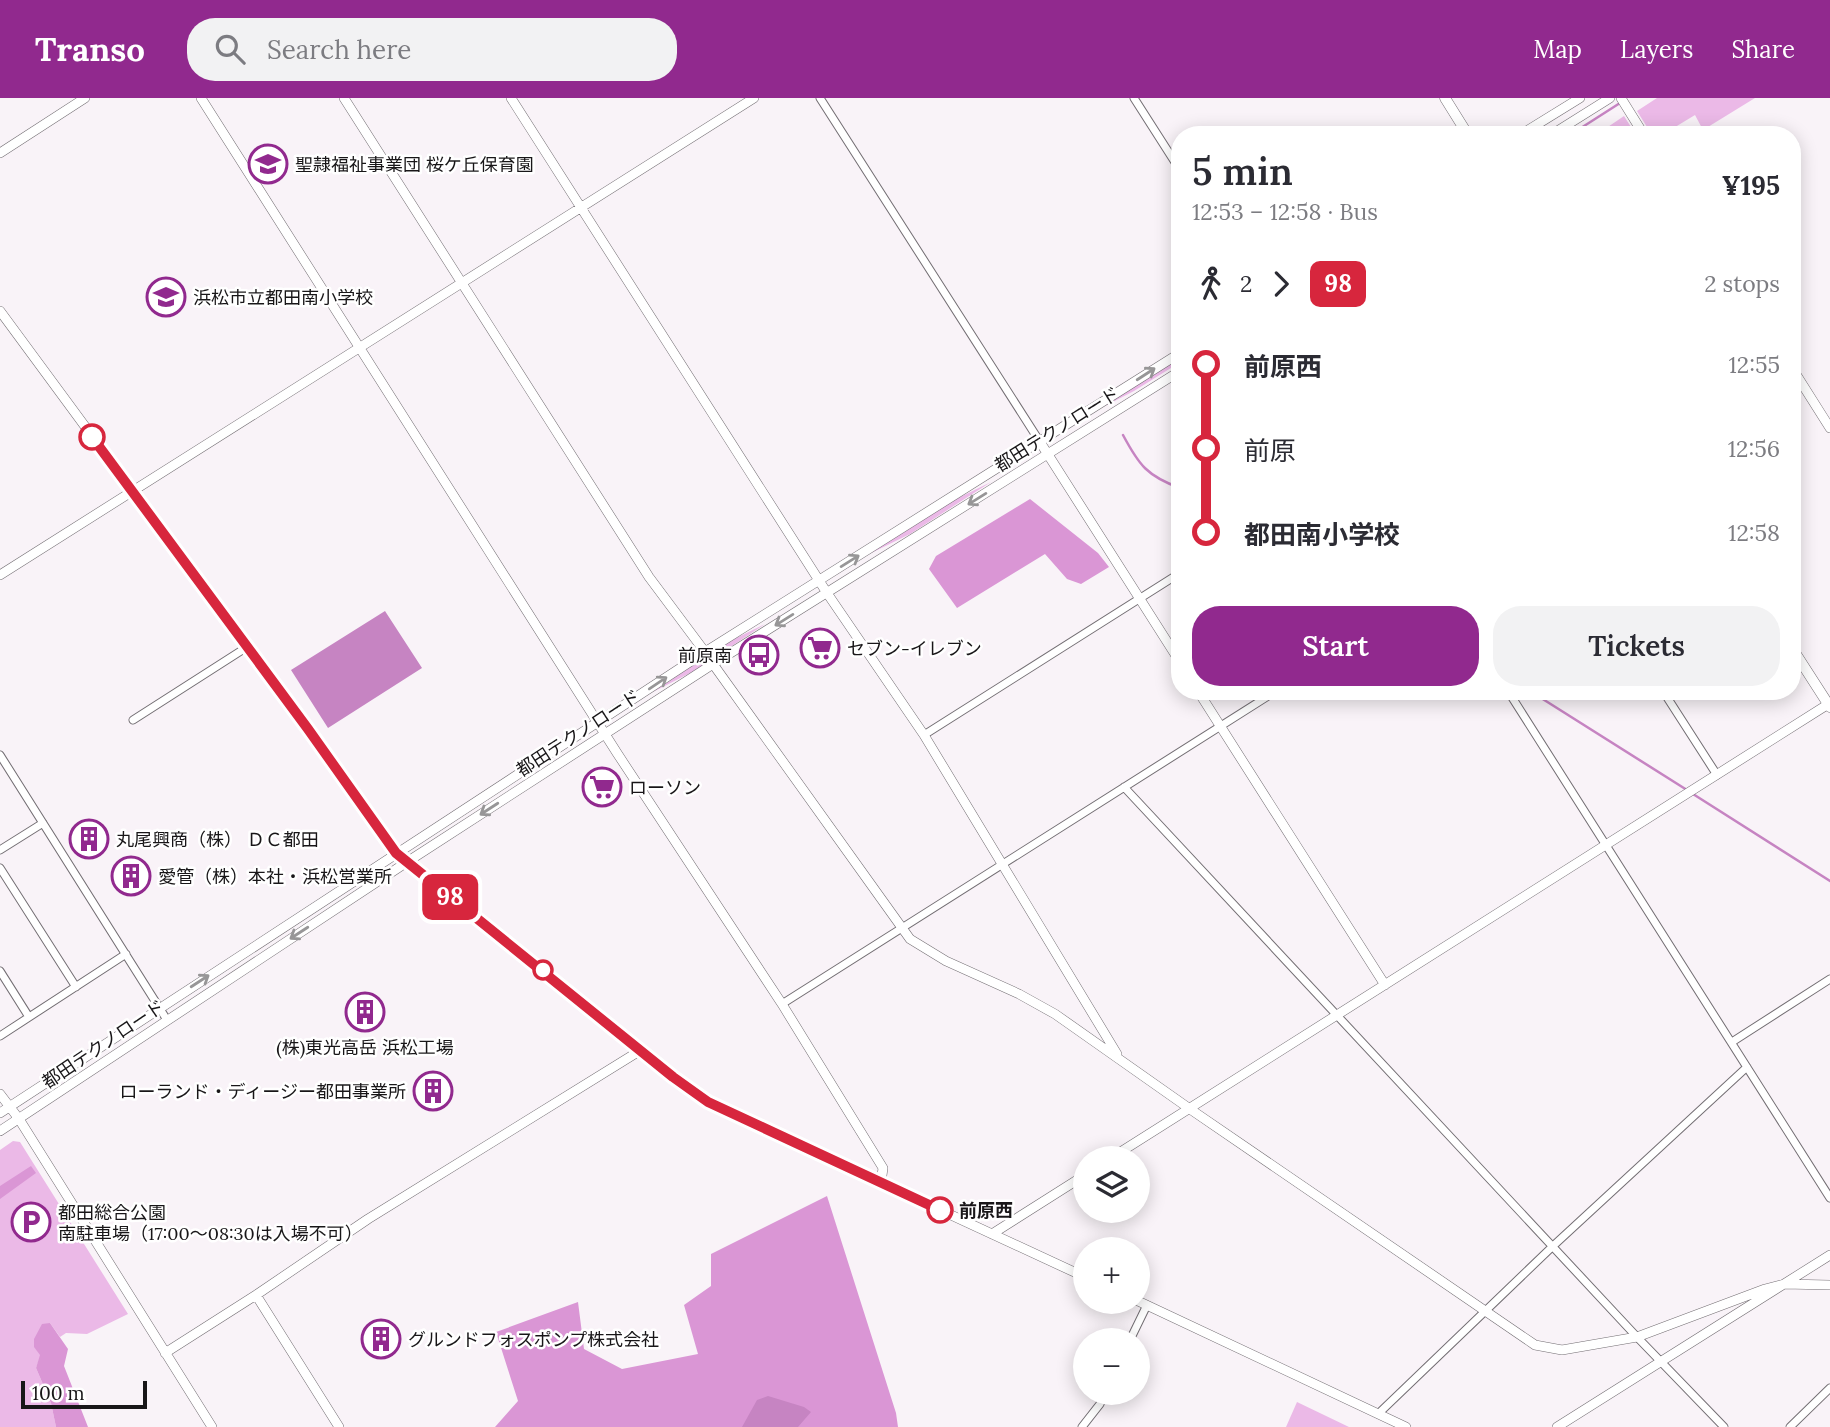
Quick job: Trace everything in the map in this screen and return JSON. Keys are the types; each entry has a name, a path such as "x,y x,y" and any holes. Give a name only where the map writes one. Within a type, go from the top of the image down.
{"main road":[{"path":"1445,98 1462,126"},
{"path":"1801,662 1829,705"}],"street":[{"path":"0,153 85,98"},
{"path":"201,98 605,734 782,1003 883,1168 881,1183"},
{"path":"344,98 649,576 705,652"},
{"path":"511,98 819,581 924,734 1120,1059"},
{"path":"0,575 754,98"},
{"path":"820,98 1171,648"},
{"path":"1134,98 1171,156"},
{"path":"1535,126 1580,98"},
{"path":"1565,126 1610,98"},
{"path":"1621,98 1638,126"},
{"path":"0,312 396,853 708,1102 1073,1271"},
{"name":"都田テクノロード","path":"0,1113 705,652 1171,359"},
{"name":"都田テクノロード","path":"0,1131 713,664 1171,377"},
{"path":"1801,382 1830,428"},
{"path":"924,734 1171,578"},
{"path":"133,720 247,647"},
{"path":"713,664 901,928 921,947 1055,1014 1190,1110 1535,1345 1562,1350 1637,1337 1765,1289 1784,1284 1830,1285"},
{"path":"1204,700 1385,985"},
{"path":"782,1003 1262,700"},
{"path":"1514,700 1830,1198"},
{"path":"1669,700 1717,775"},
{"path":"1131,1146 1829,705"},
{"path":"0,755 167,1020"},
{"path":"1124,787 1724,1427"},
{"path":"0,850 43,823"},
{"path":"0,868 76,987"},
{"path":"0,1035 126,954"},
{"path":"0,971 29,1017"},
{"path":"1732,1042 1830,979"},
{"path":"165,1353 256,1296 368,1219 641,1050"},
{"path":"1378,1414 1483,1312 1747,1067"},
{"path":"0,1094 19,1119 212,1427"},
{"path":"992,1234 1073,1183"},
{"path":"1557,1427 1830,1255"},
{"path":"256,1296 339,1427"},
{"path":"1150,1306 1406,1427"},
{"path":"1790,1427 1830,1388"},
{"path":"1082,1427 1099,1405"}],"shaded area":[{"path":"1657,98 1755,98 1710,126 1701,126 1695,115 1677,126 1646,126 1637,111"},
{"path":"1624,116 1630,126 1609,126"},
{"path":"1171,362 1171,368 1103,407"},
{"path":"991,482 910,534 863,557 952,501"},
{"path":"1030,499 1098,553 1109,567 1081,584 1067,579 1045,554 957,608 929,569 936,556"},
{"path":"385,611 422,668 328,728 291,670"},
{"path":"765,624 694,671 653,692 730,641"},
{"path":"13,1141 20,1142 128,1314 87,1334 66,1333 60,1337 50,1323 37,1350 41,1355 36,1368 51,1403 56,1427 0,1427 0,1150"},
{"path":"31,1166 36,1173 0,1199 0,1186"},
{"path":"827,1196 896,1413 898,1427 495,1427 518,1401 496,1332 578,1302 584,1349 622,1369 698,1354 684,1305 711,1286 711,1254"},
{"path":"50,1323 68,1349 64,1366 88,1427 56,1427 51,1403 36,1368 40,1355 34,1347 34,1339 42,1324"},
{"path":"768,1396 804,1407 811,1412 798,1427 742,1427 757,1400"},
{"path":"1297,1402 1349,1427 1286,1427"}],"waterway":[{"path":"1584,126 1620,103"},
{"path":"1123,435 1145,468 1171,484"},
{"path":"1544,700 1687,790"},
{"path":"1693,794 1830,881"}],"bus line":[{"name":"98","path":"92,437 308,729 396,853 673,1077 708,1102 940,1210"}],"place":[{"name":"聖隷福祉事業団 桜ケ丘保育園","path":"268,164"},
{"name":"浜松市立都田南小学校","path":"166,297"},
{"name":"セブン-イレブン","path":"820,648"},
{"name":"前原南","path":"759,655"},
{"name":"ローソン","path":"602,787"},
{"name":"丸尾興商（株） ＤＣ都田","path":"89,839"},
{"name":"愛管（株）本社・浜松営業所","path":"131,876"},
{"name":"(株)東光高岳 浜松工場","path":"365,1012"},
{"name":"ローランド・ディージー都田事業所","path":"433,1091"},
{"name":"前原西","path":"940,1210"},
{"name":"都田総合公園 南駐車場（17:00～08:30は入場不可）","path":"31,1222"},
{"name":"グルンドフォスポンプ株式会社","path":"381,1339"}]}
